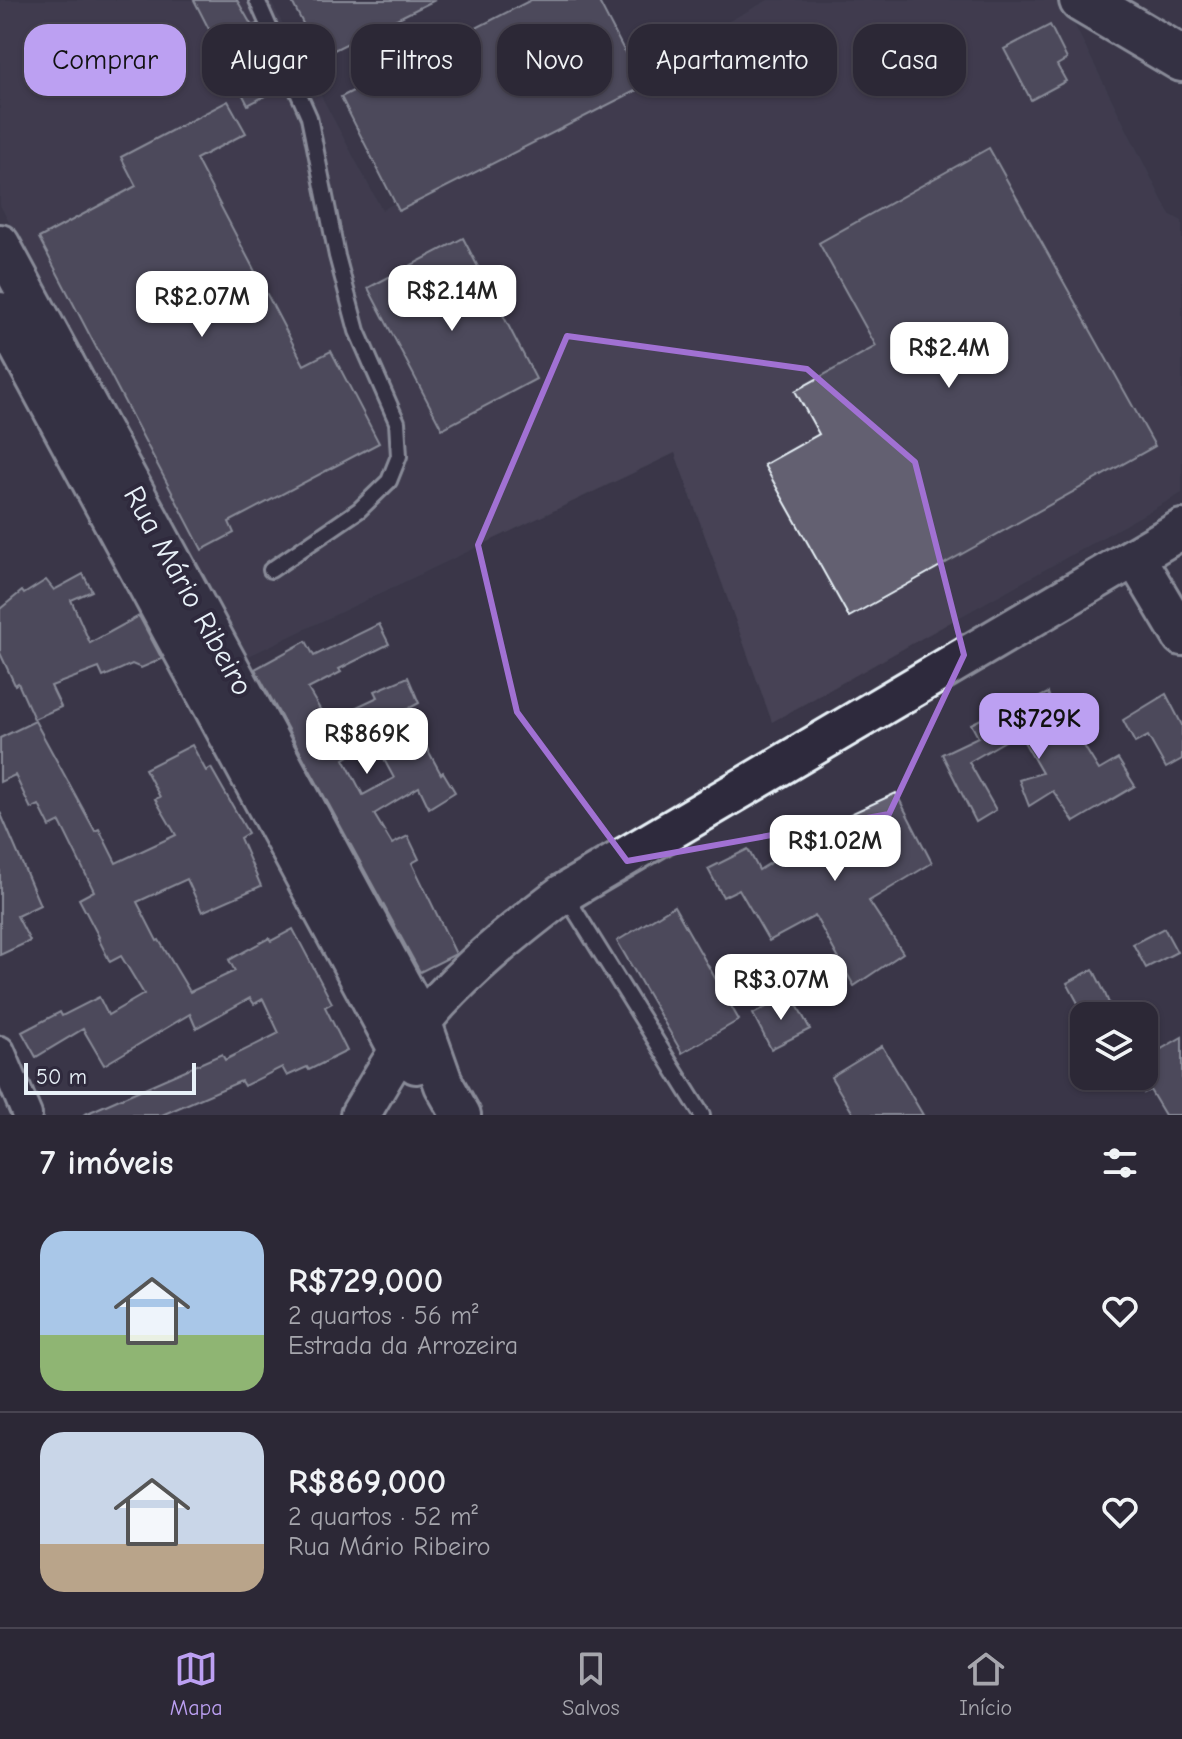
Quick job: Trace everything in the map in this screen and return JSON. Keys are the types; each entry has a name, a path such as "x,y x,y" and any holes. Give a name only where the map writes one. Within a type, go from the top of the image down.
{"main road":[{"path":"1082,0 1182,59"},
{"path":"1118,0 1182,39"},
{"name":"Rua Mário Ribeiro","path":"0,244 117,494 411,1037 453,1100"},
{"name":"Rua Mário Ribeiro","path":"0,312 117,494"},
{"path":"360,1115 411,1037 492,948 564,893 1182,529"},
{"path":"1135,557 1182,636"}],"street":[{"path":"0,1051 27,1115"}],"lane":[{"path":"257,0 309,117 337,256 357,331 397,422 399,456 389,481 359,510 271,570"},
{"path":"564,893 702,1115"}],"highlighted area":[{"path":"567,336 807,369 915,462 964,655 889,814 627,861 517,712 478,545"}],"shaded area":[{"path":"0,0 270,0 283,24 202,24 202,96 321,96 382,210 592,96 612,96 612,85 628,76 628,96 837,96 837,24 724,24 768,0 1062,0 1169,214 1182,221 1182,493 772,722 675,453 238,661 0,205"}],"building":[{"path":"194,0 237,0 251,24 206,24"},
{"path":"291,0 435,0 387,24 351,24 351,42 335,50 335,24 303,24"},
{"path":"531,0 598,0 610,24 497,24 497,96 612,96 612,27 628,58 628,95 399,211 341,97 351,92 351,96 481,96 481,26"},
{"path":"1050,25 1067,59 1057,65 1066,81 1031,100 1004,49"},
{"path":"243,96 265,96 248,105"},
{"path":"228,101 246,133 196,159 304,365 331,351 379,443 229,522 234,533 202,550 39,238 136,186 121,157"},
{"path":"989,148 1155,446 849,617 764,465 819,434 795,391 876,346 819,243"},
{"path":"463,238 536,379 442,429 368,288"},
{"path":"83,574 92,591 71,600 90,643 139,616 162,659 141,668 132,664 103,677 99,668 51,686 61,707 34,719 0,653 0,609 22,591 24,594 46,580 54,590"},
{"path":"379,624 389,644 339,669 341,672 308,689 327,721 378,697 375,691 408,677 419,703 406,710 441,774 443,772 455,792 429,808 419,787 374,814 392,844 408,836 419,859 412,863 456,954 420,972 255,669 306,641 314,656","holes":["374,741 394,778 363,795 344,759"]},
{"path":"1048,693 1053,707 1058,704 1099,770 1118,759 1135,786 1074,822 1053,791 1029,806 1019,780 1042,773 1019,733 969,762 996,810 976,822 942,754 978,737 971,724 1021,699 1024,705"},
{"path":"1166,694 1182,725 1182,759 1166,768 1148,736 1135,743 1123,720"},
{"path":"35,721 116,863 176,835 155,799 160,797 145,769 192,745 206,771 211,768 248,833 240,838 261,886 202,912 187,879 137,902 157,941 190,992 235,971 229,960 293,929 332,1003 325,1007 347,1051 309,1070 307,1067 287,1076 282,1067 244,1086 241,1081 162,1115 83,1115 222,1054 225,1060 279,1033 263,999 254,1004 250,998 196,1028 190,1014 104,1065 83,1029 36,1057 22,1032 60,1012 62,1016 99,997 108,1015 144,994 121,956 110,962 98,938 79,899 94,891 60,822 50,827 39,805 31,809 15,775 0,782 0,738"},
{"path":"896,793 932,863 869,901 903,953 854,986 815,916 769,941 739,889 723,897 708,869 748,849 759,870 840,819"},
{"path":"0,812 40,905 17,916 30,941 0,955"},
{"path":"674,906 739,1020 682,1053 617,941"},
{"path":"1164,928 1177,952 1146,968 1133,944"},
{"path":"1093,969 1108,1002 1077,1002 1067,983"},
{"path":"791,994 810,1029 771,1049 753,1014"},
{"path":"1182,1037 1182,1115 1165,1115 1150,1090 1158,1090 1158,1051"},
{"path":"882,1046 923,1115 854,1115 831,1077"}]}
